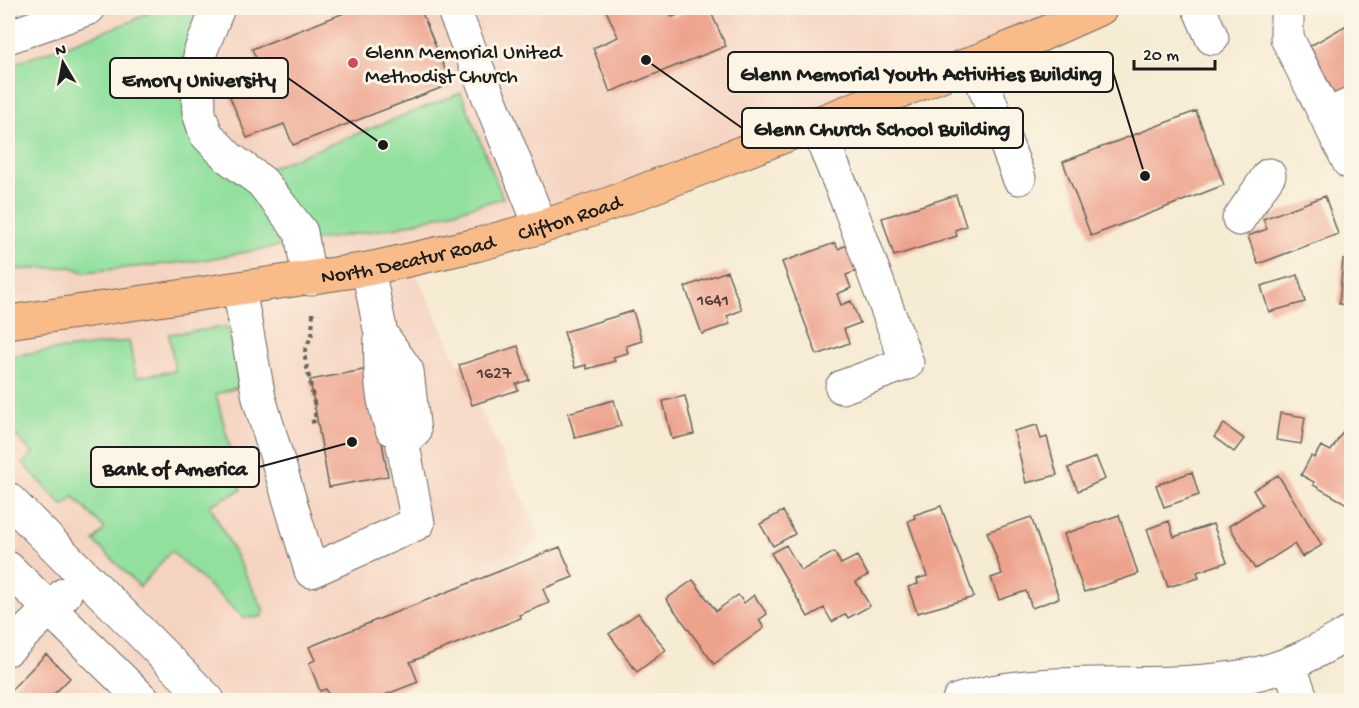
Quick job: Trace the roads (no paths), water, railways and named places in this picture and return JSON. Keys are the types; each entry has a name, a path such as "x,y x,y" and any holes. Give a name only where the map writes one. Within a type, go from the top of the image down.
{"main road":[{"path":"975,62 1101,8"},
{"name":"Clifton Road","path":"309,279 368,269 476,245 541,227 609,204 975,62"},
{"name":"North Decatur Road","path":"239,289 309,279"},
{"path":"12,315 106,307 239,289"}],"street":[{"path":"8,37 89,8"},
{"path":"218,8 201,50 198,69 199,113 206,134 228,157 262,182 301,232 309,279"},
{"path":"453,8 541,227"},
{"path":"1200,8 1212,38"},
{"path":"1287,8 1287,38 1344,130"},
{"path":"975,62 1019,178"},
{"path":"815,123 849,205 907,363 842,387"},
{"path":"1239,219 1269,175"},
{"path":"368,269 418,523"},
{"path":"239,289 259,398 311,571 418,523"},
{"path":"381,334 379,378 384,406 408,472"},
{"path":"381,334 407,371 412,405 418,523"},
{"path":"8,499 84,576 197,697"},
{"path":"8,558 37,529"},
{"path":"8,568 29,628 143,700"},
{"path":"29,628 84,576"},
{"path":"959,700 1035,687 1221,679 1251,675 1289,665 1352,632"},
{"path":"1289,665 1302,700"}],"place":[{"name":"Glenn Church School Building","path":"646,60"},
{"name":"Glenn Memorial United Methodist Church","path":"353,63"},
{"name":"Emory University","path":"383,145"},
{"name":"Glenn Memorial Youth Activities Building","path":"1145,176"},
{"name":"Bank of America","path":"352,442"}]}
